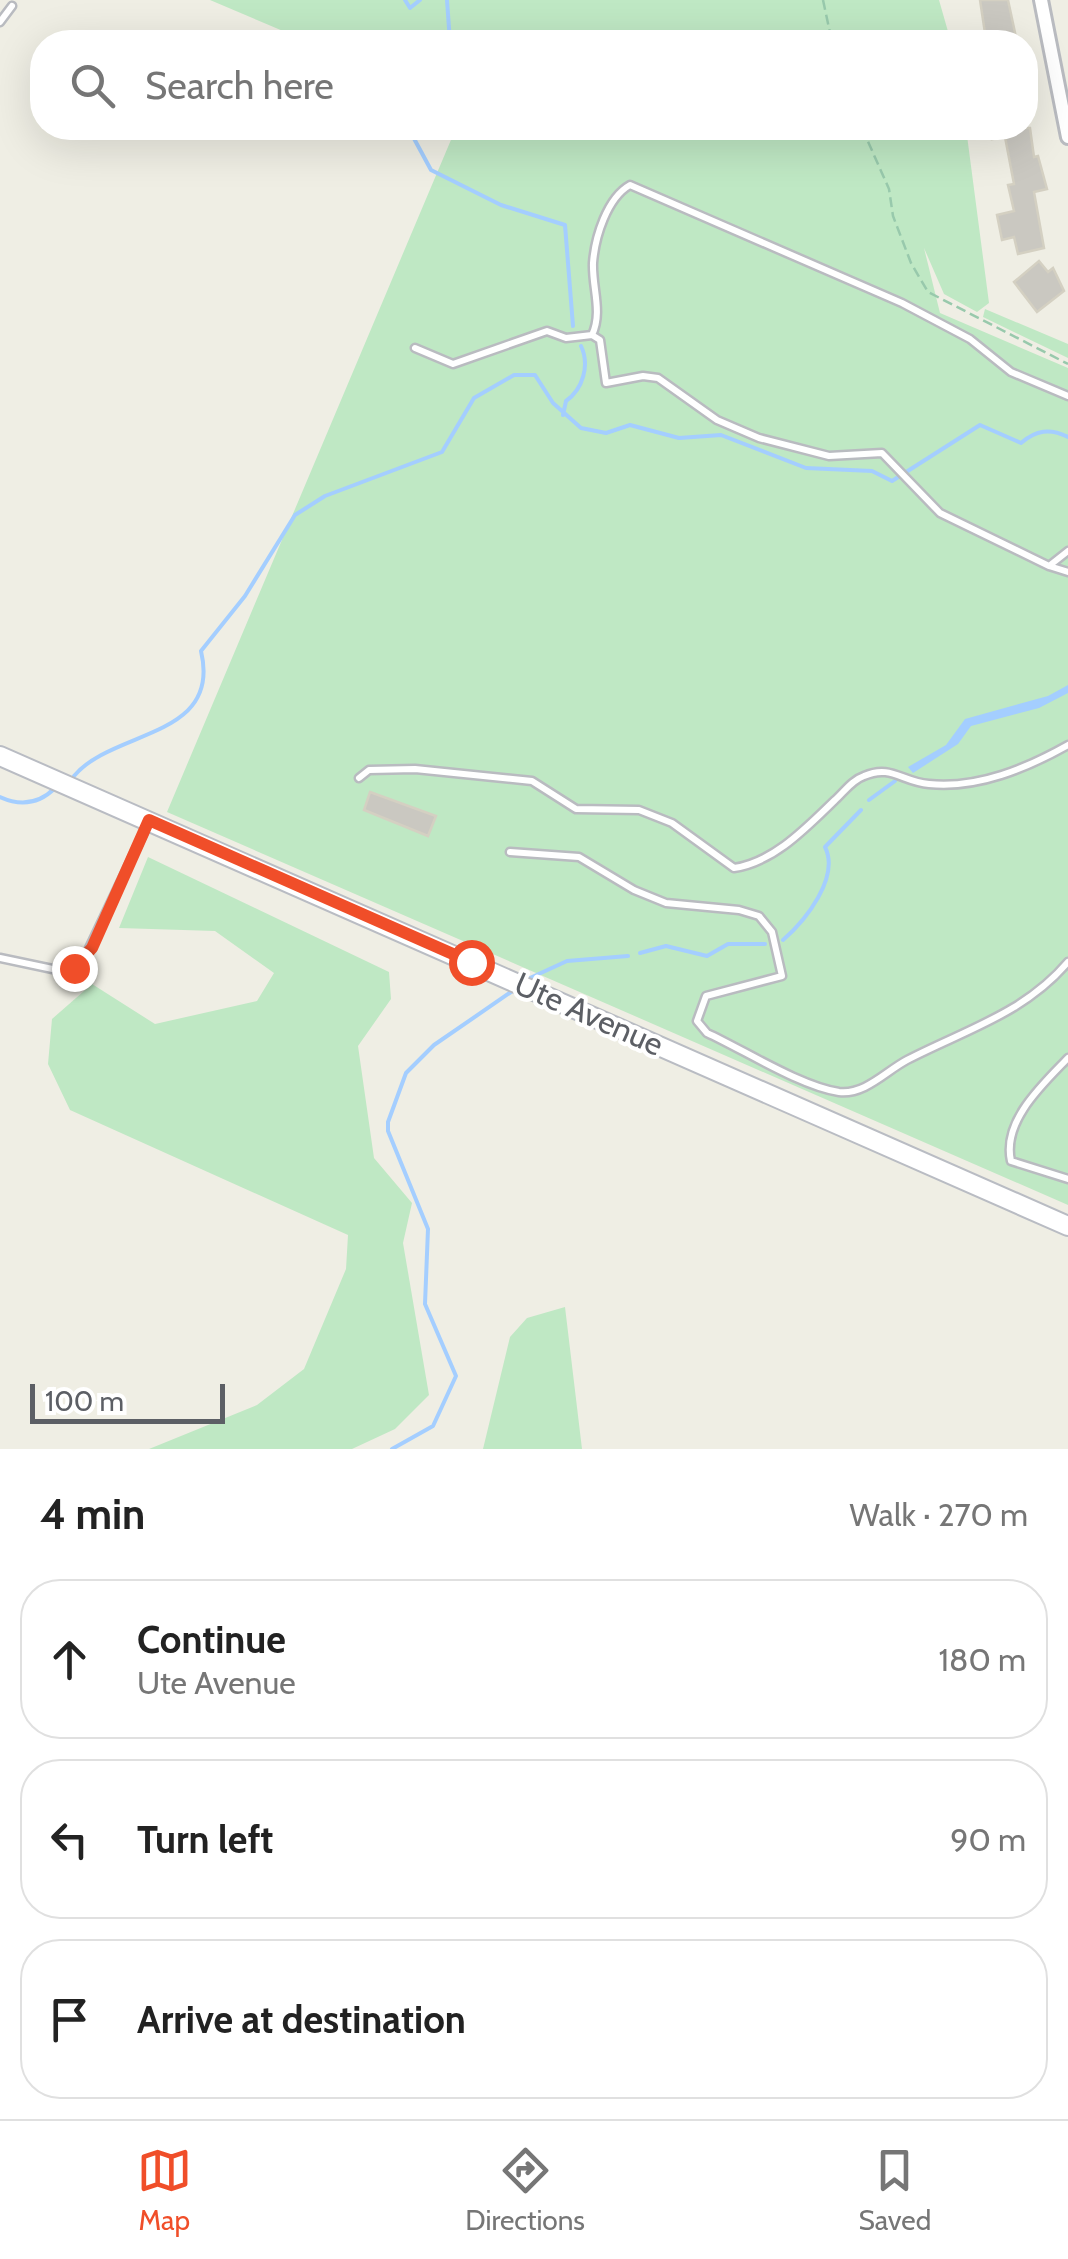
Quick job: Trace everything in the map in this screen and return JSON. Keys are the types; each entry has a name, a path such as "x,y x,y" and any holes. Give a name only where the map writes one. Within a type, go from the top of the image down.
{"main road":[{"name":"Ute Avenue","path":"0,756 1068,1226"}],"street":[{"path":"1041,0 1068,137"}],"lane":[{"path":"0,22 12,6"},
{"path":"592,335 598,322 594,262 610,204 630,184 902,303 970,338 1010,372 1068,396"},
{"path":"415,348 453,364 547,331 566,338 592,335 600,340 606,383 643,376 658,378 718,420 759,438 828,456 882,453 940,513 1068,572"},
{"path":"1049,566 1068,551"},
{"path":"359,778 369,770 415,769 532,782 576,809 639,810 672,823 734,868 753,865 771,854 858,778 881,769 930,785 959,783 1028,768 1068,745"},
{"path":"0,958 14,958 46,970 62,970 82,963 149,820"},
{"path":"510,852 579,856 634,890 666,903 739,910 760,916 772,932 782,976 706,996 697,1021 707,1033 843,1092 867,1086 905,1061 1005,1015 1050,984 1068,962"},
{"path":"1068,1058 1026,1108 1008,1147 1012,1161 1068,1179"}],"path":[{"path":"823,0 829,30"},
{"path":"867,140 889,189 892,216 910,263 928,292 1068,364"}],"green space":[{"path":"210,0 939,0 948,30 281,30"},
{"path":"451,140 968,140 989,303 977,312 944,294 924,248 940,313 1068,368 1068,1205 167,812"},
{"path":"985,309 1068,344 1068,358 983,317"},
{"path":"148,857 389,972 391,999 358,1046 374,1158 412,1203 403,1243 429,1395 395,1429 352,1449 149,1449 257,1405 304,1369 346,1269 348,1235 70,1110 48,1064 52,1019 92,984 155,1024 257,1001 274,973 215,931 119,928"},
{"path":"565,1307 582,1449 483,1449 510,1337 527,1318"}],"water":[{"path":"1068,685 1068,693 1039,708 971,726 958,744 913,773 908,767 946,745 965,719 1048,696"}],"building":[{"path":"980,0 1008,0 1014,30 985,30"},
{"path":"1006,140 1032,140 1047,189 1034,192 1044,248 1018,254 1014,237 1002,240 997,215 1014,211 1008,185 1014,184"},
{"path":"1039,261 1048,272 1053,268 1064,291 1037,312 1014,282"},
{"path":"370,792 436,816 428,836 364,810"}],"waterway":[{"path":"405,0 410,8 420,0"},
{"path":"447,0 449,30"},
{"path":"415,140 431,170 501,205 565,225 573,326"},
{"path":"563,415 566,401 583,376 581,346"},
{"path":"74,776 113,749 180,717 196,701 203,680 201,651 245,596 295,515 325,496 442,452 474,398 514,375 535,375 553,403 581,428 606,433 630,425 679,438 721,435 806,468 872,471 892,481 980,425 1021,443 1043,432 1068,437"},
{"path":"869,800 895,781"},
{"path":"0,797 29,802 55,788"},
{"path":"783,940 810,910 824,884 828,871 825,847 861,810"},
{"path":"640,953 666,946 707,956 728,944 765,944"},
{"path":"530,978 567,961 628,956"},
{"path":"392,1449 433,1426 456,1376 425,1304 428,1229 388,1131 388,1122 406,1073 434,1045 511,992"}],"route":[{"path":"74,968 92,948 149,820 471,962"}]}
